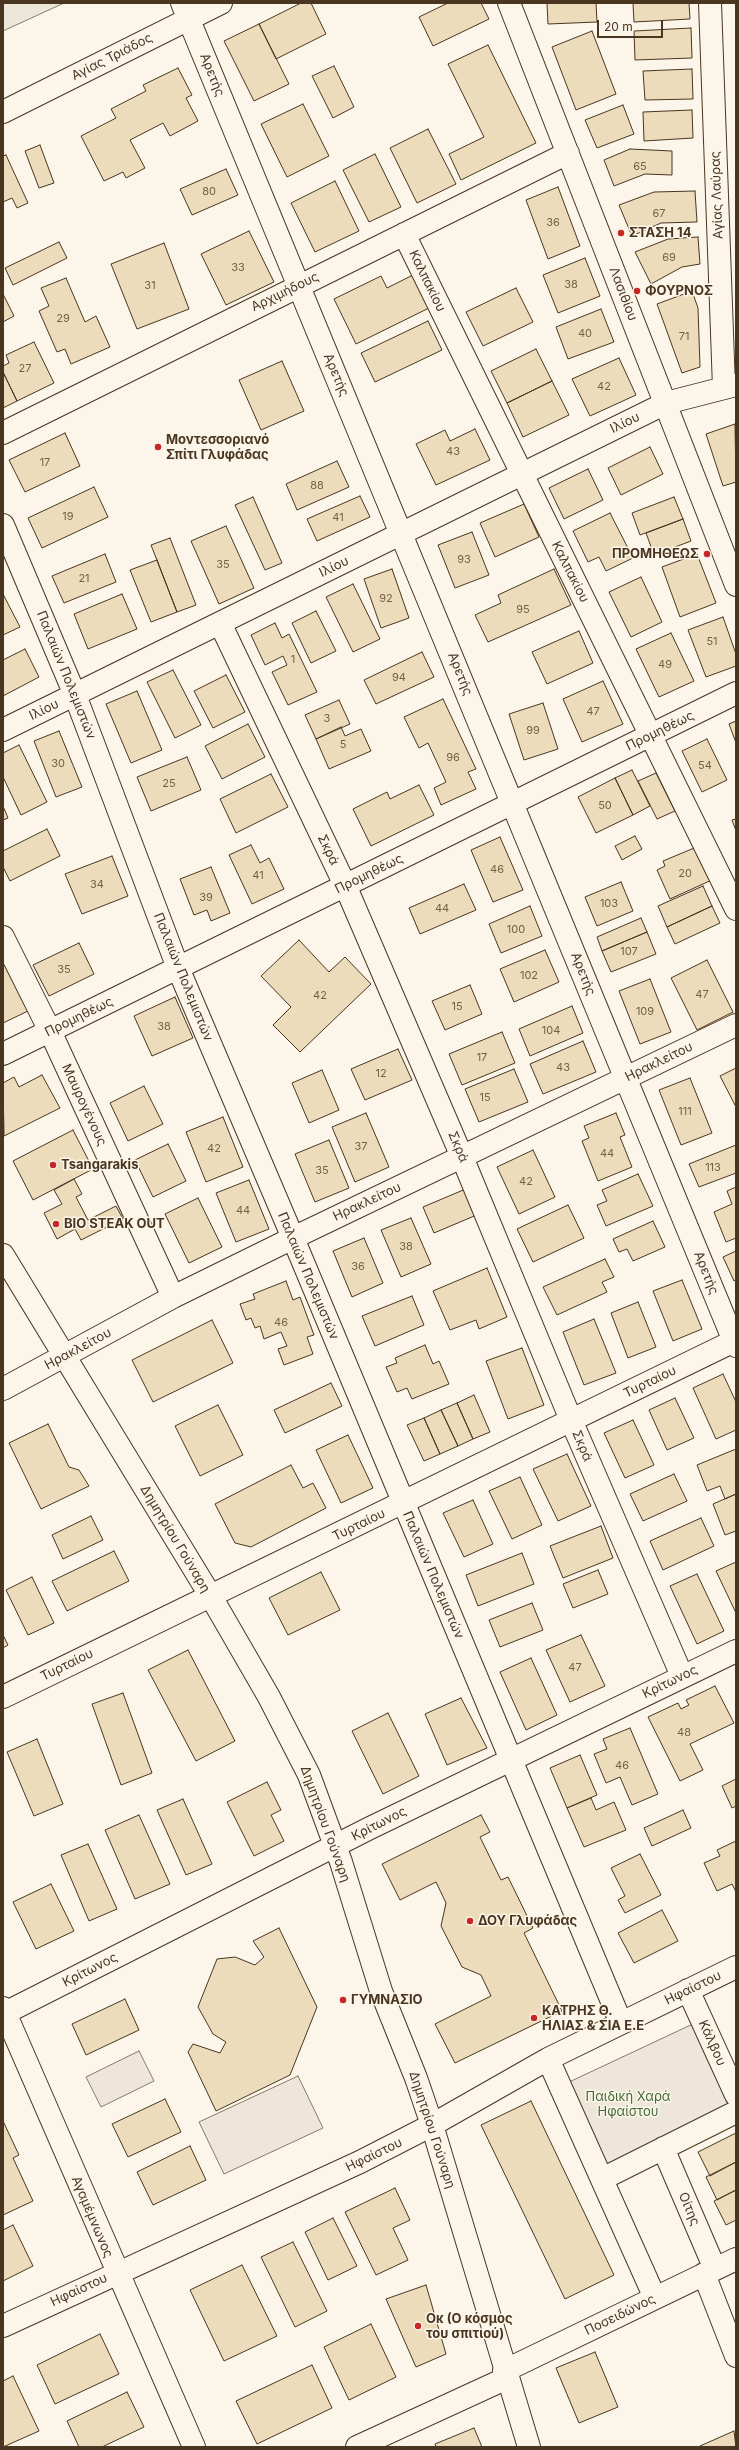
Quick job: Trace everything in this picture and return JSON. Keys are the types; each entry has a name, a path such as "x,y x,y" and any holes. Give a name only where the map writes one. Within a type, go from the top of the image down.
{"street":[{"name":"Αγίας Τριάδος","path":"3,112 185,11 221,3"},
{"name":"Λασιθίου","path":"509,3 736,585"},
{"name":"Αγίας Λαύρας","path":"710,3 730,386"},
{"name":"Αρετής","path":"185,11 735,1342"},
{"name":"Αρχιμήδους","path":"3,433 299,285 568,154"},
{"name":"Καλπακίου","path":"404,234 521,474 652,735 736,909"},
{"name":"Ιλίου","path":"3,730 666,403 730,386"},
{"name":"Παλαιών Πολεμιστών","path":"3,525 75,695 178,968 293,1238 621,2023"},
{"name":"Σκρά","path":"220,623 346,885 462,1157 570,1420 682,1676"},
{"name":"Προμηθέως","path":"3,1054 736,694"},
{"name":"Μαυρογένους","path":"3,937 50,1031 173,1297"},
{"name":"Ηρακλείτου","path":"3,1389 173,1297 736,1025"},
{"name":"Δημητρίου Γούναρη","path":"3,1255 270,1697 305,1768 335,1847 381,1991 416,2078 432,2125 529,2447"},
{"name":"Τυρταίου","path":"3,1697 403,1504 570,1420 735,1342"},
{"name":"Κρίτωνος","path":"4,2012 335,1847 682,1676 736,1651"},
{"name":"Ηφαίστου","path":"3,2326 116,2272 360,2162 432,2125 548,2059 736,1967"},
{"name":"Κάλβου","path":"688,1990 736,2095"},
{"name":"Αγαμέμνωνος","path":"4,2012 116,2272 194,2447"},
{"path":"548,2059 655,2298"},
{"path":"602,2179 736,2112"},
{"name":"Οίτης","path":"664,2148 710,2272 736,2356"},
{"name":"Ποσειδώνος","path":"357,2447 736,2259"}],"green space":[{"name":"Παιδική Χαρά Ηφαίστου","path":"695,2023 732,2103 607,2169 567,2083"},
{"path":"139,2051 154,2081 101,2107 86,2077"},
{"path":"298,2076 323,2128 224,2174 199,2122"}],"shaded area":[{"path":"3,3 64,3 3,31"}],"building":[{"path":"301,3 311,3 326,34 276,59 259,24"},
{"path":"448,3 481,3 489,19 433,46 419,17"},
{"path":"547,3 596,3 597,22 548,24"},
{"path":"633,3 689,3 690,19 634,22"},
{"path":"259,24 289,84 254,101 224,41"},
{"path":"691,28 692,58 635,60 634,31"},
{"path":"592,31 616,94 576,110 552,47"},
{"path":"488,45 536,143 461,180 449,154 484,137 448,64"},
{"path":"334,66 354,107 333,118 312,76"},
{"path":"178,68 192,95 186,98 198,121 170,136 163,123 130,140 145,168 126,178 123,172 104,181 81,136 116,118 111,109 146,91 143,85"},
{"path":"692,69 693,99 645,100 643,71"},
{"path":"303,104 329,156 287,177 261,124"},
{"path":"623,105 634,134 597,148 585,120"},
{"path":"692,110 693,138 644,141 643,112"},
{"path":"428,129 456,184 417,203 390,148"},
{"path":"40,145 54,183 39,188 25,151"},
{"path":"630,149 672,151 672,175 645,174 614,186 604,160"},
{"path":"375,154 401,207 369,222 343,170"},
{"path":"6,155 28,203 17,208 12,198 3,202 3,156"},
{"path":"226,169 238,195 192,215 180,189"},
{"path":"335,181 359,231 315,252 291,203"},
{"path":"558,187 580,246 548,259 526,200"},
{"path":"695,191 697,222 661,223 632,236 619,205 654,192"},
{"path":"249,231 274,282 226,305 201,254"},
{"path":"698,237 700,264 682,267 651,284 635,252 668,239"},
{"path":"59,242 67,258 13,285 5,268"},
{"path":"164,243 189,309 137,329 111,264"},
{"path":"585,258 600,296 558,313 543,275"},
{"path":"413,275 429,308 356,344 334,299 381,276 387,288"},
{"path":"66,278 85,322 96,316 110,347 71,364 65,349 57,352 39,311 49,306 41,288"},
{"path":"516,288 533,322 483,346 466,312"},
{"path":"692,291 698,308 700,367 682,373 657,304"},
{"path":"3,294 14,316 3,322"},
{"path":"601,309 614,342 568,359 556,327"},
{"path":"428,321 442,350 375,382 361,353"},
{"path":"34,342 54,383 17,401 3,372 3,366 9,363 6,355"},
{"path":"536,349 552,381 507,403 491,371"},
{"path":"619,358 636,395 590,416 572,379"},
{"path":"282,361 304,411 261,430 239,380"},
{"path":"3,372 17,401 3,408"},
{"path":"552,381 569,415 523,437 507,403"},
{"path":"735,424 736,482 723,486 706,434"},
{"path":"475,429 490,460 436,485 416,444 445,430 450,441"},
{"path":"65,433 80,466 25,492 9,460"},
{"path":"650,447 663,474 621,495 608,468"},
{"path":"337,461 349,487 297,510 286,484"},
{"path":"588,469 603,500 564,519 549,488"},
{"path":"94,487 108,517 42,548 28,518"},
{"path":"360,496 370,517 317,541 307,519"},
{"path":"253,497 282,563 265,570 235,505"},
{"path":"674,497 683,519 640,535 632,513"},
{"path":"524,504 539,537 495,557 480,523"},
{"path":"610,513 633,558 606,571 599,557 588,562 573,531"},
{"path":"683,519 691,541 654,555 646,533"},
{"path":"226,526 254,588 219,604 191,541"},
{"path":"472,532 489,575 455,588 438,545"},
{"path":"170,538 196,605 177,612 151,545"},
{"path":"105,554 116,582 64,603 52,576"},
{"path":"697,554 716,603 680,617 662,567"},
{"path":"157,560 177,612 151,622 130,570"},
{"path":"392,569 409,618 381,628 364,579"},
{"path":"554,569 571,605 488,642 475,615 501,603 498,595"},
{"path":"641,577 662,622 631,637 609,592"},
{"path":"353,584 380,639 353,652 326,597"},
{"path":"3,594 20,627 3,635"},
{"path":"122,594 137,629 88,649 74,614"},
{"path":"316,611 336,651 311,663 292,623"},
{"path":"723,617 736,654 736,666 706,677 688,630"},
{"path":"275,623 282,638 289,634 317,692 288,705 272,672 287,665 283,656 265,665 251,635"},
{"path":"579,631 593,663 547,684 532,652"},
{"path":"671,633 694,681 659,697 636,649"},
{"path":"25,649 39,677 3,696 3,660"},
{"path":"422,652 434,677 376,704 364,680"},
{"path":"173,670 201,725 175,738 147,682"},
{"path":"226,675 245,712 213,728 194,691"},
{"path":"603,681 623,724 582,742 563,699"},
{"path":"137,691 162,750 131,763 106,704"},
{"path":"443,699 476,769 468,772 476,789 441,805 434,788 446,782 428,743 419,748 404,717"},
{"path":"339,700 350,724 316,739 305,715"},
{"path":"543,703 558,749 524,760 509,714"},
{"path":"736,721 736,743 729,724"},
{"path":"248,724 265,757 222,779 205,746"},
{"path":"341,727 345,736 361,729 371,751 329,769 316,739"},
{"path":"59,731 82,787 56,797 34,741"},
{"path":"707,739 727,780 702,792 682,751"},
{"path":"19,745 47,802 21,815 3,777 3,753"},
{"path":"187,757 201,790 151,811 137,777"},
{"path":"632,770 650,806 633,815 615,778"},
{"path":"656,773 675,811 657,819 638,781"},
{"path":"271,774 288,807 236,833 220,799"},
{"path":"615,778 633,815 596,833 578,797"},
{"path":"419,785 434,815 371,846 353,809 387,792 390,799"},
{"path":"3,806 8,818 3,820"},
{"path":"736,819 736,831 732,820"},
{"path":"47,829 60,856 10,881 3,867 3,851"},
{"path":"635,836 642,849 622,860 615,846"},
{"path":"500,837 523,890 493,902 471,850"},
{"path":"251,845 260,863 269,858 284,889 252,904 229,855"},
{"path":"699,846 714,879 670,899 657,870 665,866 663,861"},
{"path":"112,856 128,896 82,914 65,874"},
{"path":"211,867 230,913 211,921 207,910 194,915 180,879"},
{"path":"621,882 633,911 597,926 585,897"},
{"path":"464,884 476,910 420,934 409,908"},
{"path":"703,886 712,906 667,927 658,906"},
{"path":"530,906 542,936 501,953 489,924"},
{"path":"712,906 720,923 675,944 667,927"},
{"path":"641,918 647,932 602,951 597,937"},
{"path":"647,932 656,954 611,972 602,951"},
{"path":"299,940 329,972 345,957 371,984 300,1052 273,1025 291,1007 261,976"},
{"path":"79,943 94,974 49,996 33,965"},
{"path":"545,950 559,982 514,1002 500,969"},
{"path":"3,960 28,1011 3,1023"},
{"path":"707,960 733,1012 697,1030 671,978"},
{"path":"650,979 671,1032 640,1044 619,991"},
{"path":"470,985 482,1014 445,1030 432,1001"},
{"path":"175,997 193,1038 152,1056 134,1016"},
{"path":"572,1006 583,1033 530,1056 519,1029"},
{"path":"502,1032 515,1063 462,1085 449,1054"},
{"path":"583,1041 596,1072 543,1094 530,1064"},
{"path":"398,1049 412,1080 365,1100 351,1069"},
{"path":"736,1068 736,1107 720,1076"},
{"path":"514,1069 528,1102 479,1122 465,1089"},
{"path":"322,1070 339,1110 309,1123 292,1083"},
{"path":"42,1075 60,1108 4,1136 3,1083 14,1077 19,1087"},
{"path":"690,1078 712,1133 681,1145 659,1090"},
{"path":"144,1086 163,1124 128,1141 110,1103"},
{"path":"366,1113 389,1167 355,1182 332,1127"},
{"path":"616,1113 625,1135 620,1137 632,1167 598,1181 582,1141 589,1138 584,1126"},
{"path":"223,1117 243,1167 206,1182 186,1132"},
{"name":"Tsangarakis","path":"73,1130 93,1169 33,1200 13,1161"},
{"path":"329,1140 349,1188 315,1202 295,1154"},
{"path":"168,1144 186,1181 153,1197 135,1160"},
{"path":"736,1145 736,1173 699,1187 689,1164"},
{"path":"533,1150 555,1197 519,1214 497,1167"},
{"path":"638,1174 653,1206 606,1226 597,1205 607,1201 602,1190"},
{"path":"74,1179 82,1194 76,1197 88,1220 116,1206 123,1219 81,1240 75,1229 57,1239 44,1213 62,1204 54,1190"},
{"path":"249,1180 269,1229 236,1242 216,1193"},
{"path":"736,1187 736,1238 726,1242 714,1212 732,1204 727,1191"},
{"path":"468,1188 479,1214 434,1233 423,1207"},
{"path":"198,1198 222,1247 189,1263 165,1214"},
{"path":"568,1205 584,1238 533,1262 517,1229"},
{"path":"411,1218 431,1264 401,1277 381,1230"},
{"path":"653,1221 665,1247 633,1261 627,1249 619,1252 613,1239"},
{"path":"364,1238 383,1283 352,1297 333,1251"},
{"path":"736,1251 736,1280 734,1281 723,1257"},
{"path":"605,1259 614,1277 602,1282 607,1292 557,1315 543,1287"},
{"path":"487,1268 507,1317 479,1329 476,1320 450,1330 433,1291"},
{"path":"682,1280 702,1329 673,1341 653,1291"},
{"path":"286,1281 293,1300 300,1297 314,1335 307,1337 313,1354 284,1365 278,1349 287,1346 281,1332 264,1339 260,1326 255,1328 251,1318 246,1320 240,1304 255,1299 253,1294"},
{"path":"412,1296 424,1325 375,1346 362,1316"},
{"path":"638,1302 656,1347 628,1358 611,1313"},
{"path":"594,1319 616,1373 584,1385 563,1332"},
{"path":"212,1320 233,1363 153,1402 132,1360"},
{"path":"425,1345 433,1364 439,1361 449,1384 412,1399 407,1388 397,1392 386,1367 397,1363 395,1358"},
{"path":"522,1348 544,1405 508,1419 486,1361"},
{"path":"723,1374 736,1402 736,1430 716,1439 693,1388"},
{"path":"331,1383 342,1406 285,1433 274,1410"},
{"path":"474,1395 490,1432 473,1439 457,1403"},
{"path":"675,1398 694,1438 667,1450 649,1410"},
{"path":"457,1403 473,1439 458,1446 441,1410"},
{"path":"218,1405 243,1455 200,1476 175,1426"},
{"path":"441,1410 458,1446 440,1454 424,1418"},
{"path":"424,1418 440,1454 424,1461 407,1425"},
{"path":"633,1420 654,1465 625,1478 604,1433"},
{"path":"48,1424 69,1467 79,1470 89,1486 41,1509 9,1443"},
{"path":"348,1435 373,1488 341,1503 316,1450"},
{"path":"736,1449 736,1494 725,1499 720,1486 707,1491 697,1465"},
{"path":"567,1454 591,1506 558,1521 533,1469"},
{"path":"291,1465 303,1488 313,1483 326,1508 251,1547 235,1543 215,1504"},
{"path":"674,1474 687,1501 643,1521 630,1494"},
{"path":"520,1477 542,1525 512,1539 489,1491"},
{"path":"736,1494 736,1531 725,1535 713,1504"},
{"path":"473,1500 493,1544 464,1557 443,1513"},
{"path":"91,1516 103,1540 63,1559 52,1535"},
{"path":"701,1518 714,1546 663,1570 650,1541"},
{"path":"601,1526 613,1558 563,1578 550,1546"},
{"path":"114,1551 129,1581 67,1611 52,1581"},
{"path":"522,1553 534,1584 478,1606 466,1575"},
{"path":"736,1562 736,1613 716,1571"},
{"path":"598,1570 608,1594 573,1608 563,1584"},
{"path":"321,1572 340,1610 288,1635 269,1598"},
{"path":"697,1574 724,1631 697,1644 670,1586"},
{"path":"32,1577 54,1623 28,1635 6,1590"},
{"path":"532,1603 543,1630 500,1647 489,1620"},
{"path":"3,1635 8,1645 3,1648"},
{"path":"581,1635 605,1686 570,1702 546,1650"},
{"path":"188,1650 235,1741 196,1761 148,1670"},
{"path":"531,1658 557,1715 526,1730 500,1672"},
{"path":"715,1686 734,1723 690,1744 703,1770 680,1781 648,1717 678,1703 681,1709 689,1705 686,1700"},
{"path":"123,1693 152,1773 121,1785 92,1704"},
{"path":"461,1698 487,1748 447,1765 425,1714"},
{"path":"388,1713 419,1776 383,1794 352,1731"},
{"path":"630,1728 658,1794 632,1805 620,1777 606,1783 594,1754 607,1749 603,1739"},
{"path":"37,1739 63,1804 34,1816 7,1752"},
{"path":"580,1755 597,1795 567,1808 550,1768"},
{"path":"736,1779 736,1806 732,1808 722,1786"},
{"path":"267,1782 281,1810 271,1815 284,1841 254,1856 227,1802"},
{"path":"591,1798 596,1810 614,1802 626,1830 584,1847 567,1808"},
{"path":"183,1799 212,1864 186,1875 157,1810"},
{"path":"683,1810 691,1828 652,1846 644,1828"},
{"path":"139,1815 170,1884 135,1899 105,1830"},
{"path":"481,1815 490,1832 480,1837 501,1880 508,1877 533,1928 524,1933 562,2011 455,2063 435,2024 491,1996 481,1975 462,1967 441,1926 446,1903 436,1882 400,1900 382,1864"},
{"path":"736,1841 736,1892 732,1884 717,1891 704,1863 720,1856 717,1850"},
{"path":"88,1844 117,1909 89,1921 61,1855"},
{"path":"640,1854 661,1895 625,1913 618,1900 625,1896 611,1868"},
{"path":"51,1884 74,1931 36,1949 13,1902"},
{"path":"662,1910 678,1941 634,1963 618,1933"},
{"path":"279,1928 317,2007 290,2075 216,2111 188,2052 193,2044 220,2053 226,2042 213,2034 198,2007 217,1959 235,1957 255,1965 264,1957 253,1941"},
{"path":"125,1999 139,2030 86,2055 72,2024"},
{"path":"165,2099 181,2132 128,2157 112,2124"},
{"path":"531,2101 614,2275 565,2299 481,2125"},
{"path":"3,2121 19,2155 13,2158 33,2201 3,2215"},
{"path":"736,2133 736,2162 710,2176 698,2152"},
{"path":"190,2146 206,2180 153,2205 137,2172"},
{"path":"736,2162 736,2190 717,2200 706,2177"},
{"path":"395,2188 410,2220 393,2228 408,2260 376,2275 345,2212"},
{"path":"736,2190 736,2220 726,2225 714,2201"},
{"path":"333,2218 357,2266 328,2280 305,2232"},
{"path":"13,2225 33,2266 3,2281 3,2230"},
{"path":"293,2242 327,2311 295,2327 261,2257"},
{"path":"242,2265 277,2336 224,2361 190,2290"},
{"name":"Οκ (Ο κόσμος του σπιτιού)","path":"426,2285 446,2354 416,2367 386,2299"},
{"path":"371,2324 396,2377 349,2400 324,2347"},
{"path":"100,2334 119,2374 55,2404 37,2365"},
{"path":"595,2352 618,2407 579,2423 556,2368"},
{"path":"312,2365 332,2408 257,2444 236,2401"},
{"path":"13,2376 39,2431 3,2447 3,2381"},
{"path":"127,2392 144,2427 102,2447 79,2447 67,2421"},
{"path":"474,2428 482,2447 436,2447 435,2444"},
{"path":"734,2431 736,2447 700,2446"}],"place":[{"name":"ΣΤΑΣΗ 14","path":"621,233"},
{"name":"ΦΟΥΡΝΟΣ","path":"637,291"},
{"name":"Μοντεσσοριανό Σπίτι Γλυφάδας","path":"158,447"},
{"name":"ΠΡΟΜΗΘΕΩΣ","path":"707,554"},
{"name":"Tsangarakis","path":"53,1165"},
{"name":"BIO STEAK OUT","path":"56,1224"},
{"name":"ΔΟΥ Γλυφάδας","path":"470,1921"},
{"name":"ΓΥΜΝΑΣΙΟ","path":"343,2000"},
{"name":"ΚΑΤΡΗΣ Θ. ΗΛΙΑΣ & ΣΙΑ Ε.Ε","path":"534,2018"},
{"name":"Οκ (Ο κόσμος του σπιτιού)","path":"418,2326"}]}
